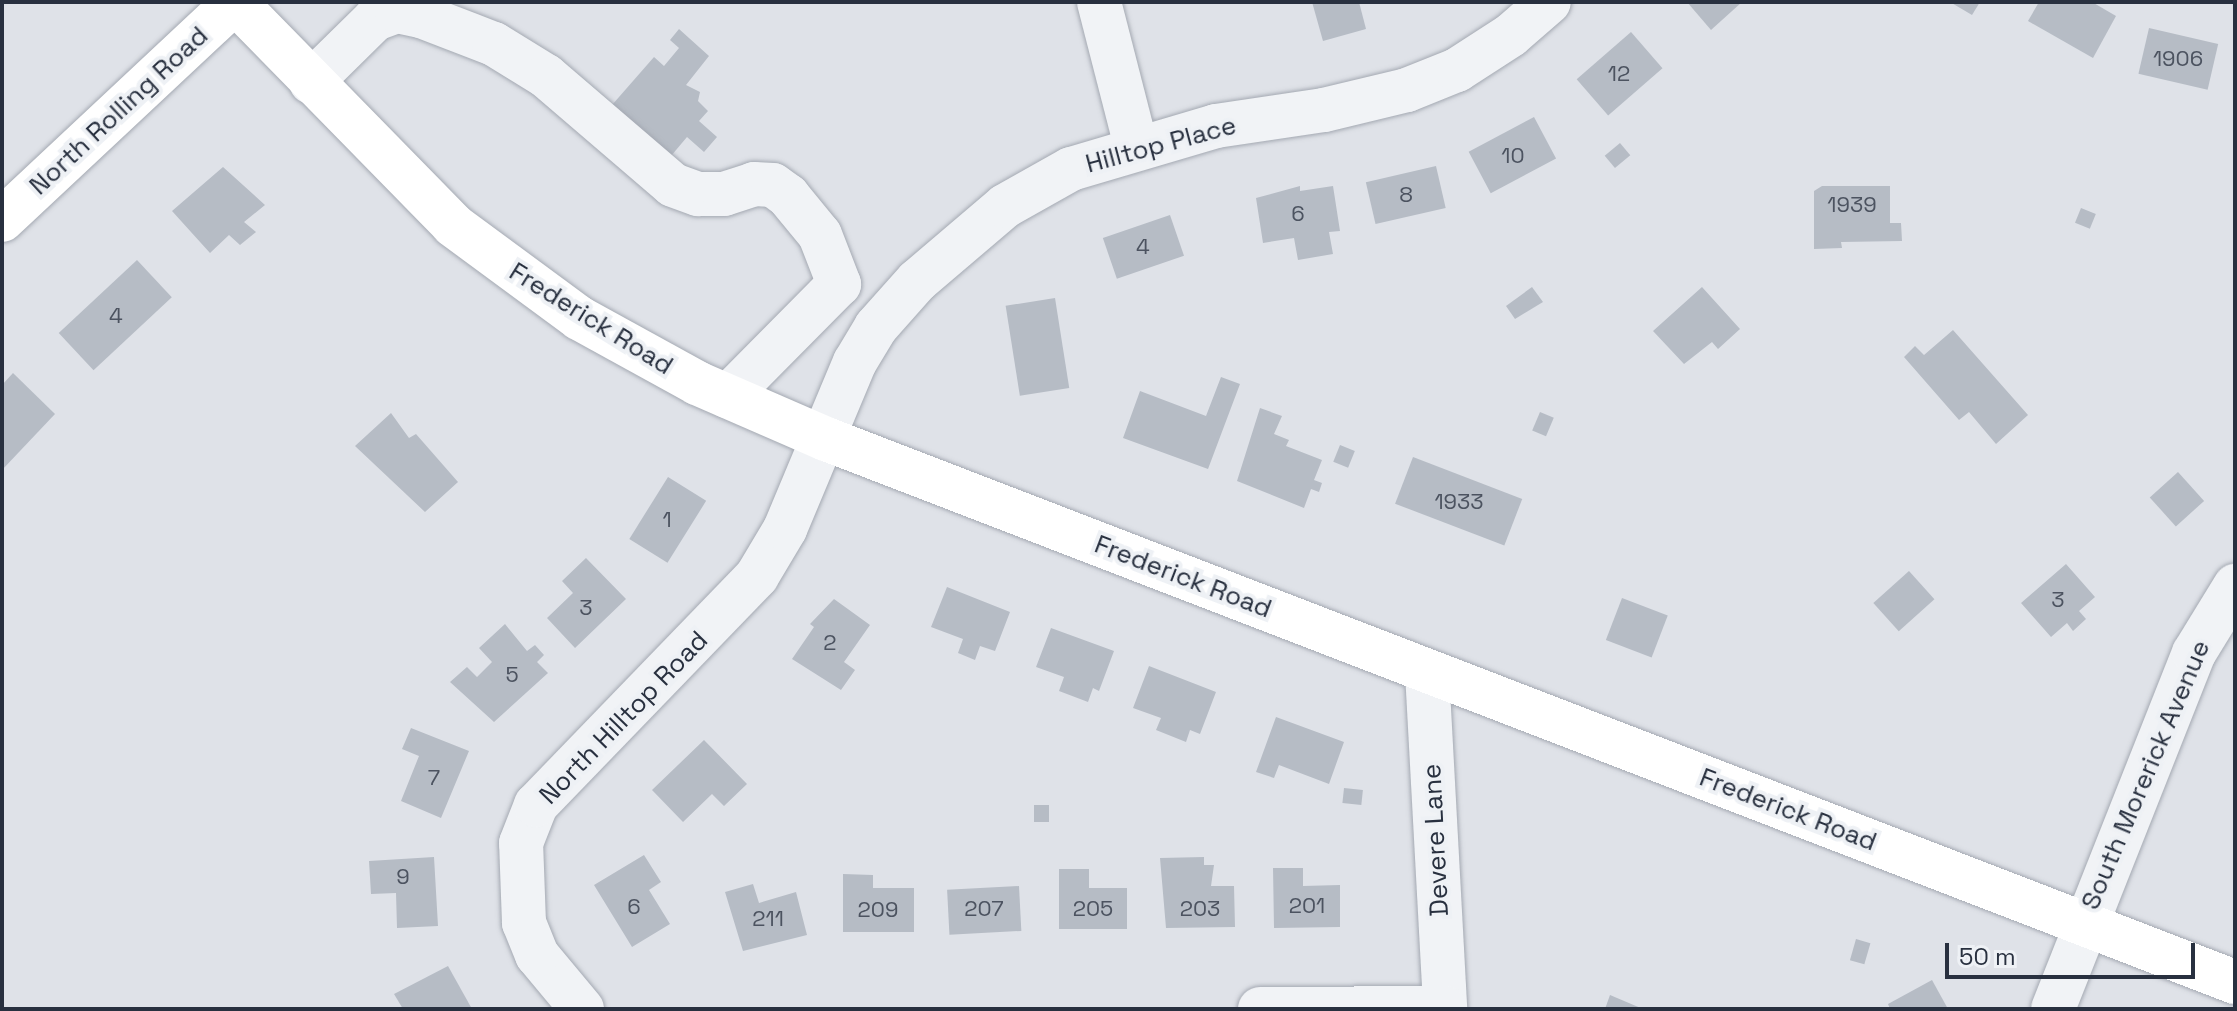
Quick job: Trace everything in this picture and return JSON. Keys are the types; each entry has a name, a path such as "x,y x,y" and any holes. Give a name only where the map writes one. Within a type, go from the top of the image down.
{"main road":[{"name":"Frederick Road","path":"235,2 387,163 517,277 648,358 826,439 2235,982"},
{"name":"North Rolling Road","path":"2,220 235,2"}],"street":[{"path":"1099,2 1136,146"},
{"name":"Hilltop Place","path":"826,439 855,362 876,327 958,242 1005,206 1071,169 1136,146 1407,90 1457,70 1511,35 1549,2"},
{"path":"311,82 375,19 397,11 421,16 494,44 546,76 673,185 698,194 724,194 754,184 773,185 788,196 820,235 839,284 728,396"},
{"name":"North Hilltop Road","path":"582,1009 537,955 524,923 521,843 536,805 757,576 826,439"},
{"name":"South Morerick Avenue","path":"2053,1009 2084,923 2194,653 2235,586"},
{"name":"Devere Lane","path":"1427,672 1445,1008"},
{"path":"1260,1009 1445,1008"}],"building":[{"path":"1312,2 1359,2 1366,29 1323,41"},
{"path":"1687,2 1742,2 1711,30"},
{"path":"1950,2 1980,2 1972,15"},
{"path":"2039,2 2092,2 2116,16 2093,58 2028,21"},
{"path":"2149,28 2218,44 2208,90 2138,74"},
{"path":"679,29 709,56 686,85 700,92 698,101 708,111 699,121 717,137 704,152 687,137 671,156 612,105 654,57 664,66 679,48 670,40"},
{"path":"1631,32 1662,68 1608,115 1577,79"},
{"path":"1534,117 1556,158 1491,193 1469,152"},
{"path":"1620,143 1630,155 1615,168 1605,156"},
{"path":"1436,166 1446,208 1376,224 1366,182"},
{"path":"223,167 265,205 244,222 256,232 240,245 229,235 210,253 172,211"},
{"path":"1300,186 1300,191 1333,186 1340,231 1329,232 1333,254 1298,260 1294,238 1263,243 1256,198"},
{"path":"1822,186 1890,186 1890,223 1901,223 1902,241 1841,242 1842,248 1814,249 1814,191"},
{"path":"2081,208 2096,214 2090,229 2075,223"},
{"path":"1170,215 1184,256 1117,279 1103,238"},
{"path":"137,260 172,297 94,370 59,333"},
{"path":"1532,287 1543,302 1515,319 1506,306"},
{"path":"1702,287 1740,329 1718,349 1712,342 1684,364 1653,331"},
{"path":"1055,298 1069,388 1020,396 1006,306"},
{"path":"1953,330 2028,415 1996,444 1969,412 1959,420 1904,357 1915,346 1924,355"},
{"path":"13,373 55,414 2,470 2,385"},
{"path":"1221,377 1240,384 1208,469 1123,438 1140,391 1206,416"},
{"path":"1260,408 1282,416 1274,434 1289,440 1286,446 1322,460 1314,480 1322,483 1319,492 1311,489 1304,508 1237,481"},
{"path":"1540,412 1554,418 1546,436 1532,430"},
{"path":"391,413 409,438 416,434 458,482 425,512 355,446"},
{"path":"1340,445 1355,451 1348,468 1333,462"},
{"path":"1413,457 1522,499 1504,546 1395,504"},
{"path":"2178,472 2204,501 2176,526 2150,497"},
{"path":"668,477 706,501 667,563 629,539"},
{"path":"586,558 626,599 575,648 547,618 573,593 562,581"},
{"path":"2066,564 2095,597 2079,611 2086,619 2073,631 2067,623 2051,637 2021,603"},
{"path":"1909,571 1934,599 1899,631 1873,603"},
{"path":"947,587 1010,612 995,651 980,646 975,660 958,653 963,639 931,627"},
{"path":"1622,598 1668,616 1652,658 1606,640"},
{"path":"834,599 870,625 844,662 855,670 841,690 792,659 814,627 810,624"},
{"path":"505,624 527,651 535,645 544,655 537,662 548,673 494,722 450,682 467,667 477,677 492,662 479,648"},
{"path":"1051,628 1114,651 1099,691 1093,688 1088,702 1059,691 1064,677 1036,667"},
{"path":"1149,666 1216,692 1200,734 1190,730 1186,742 1156,730 1161,718 1133,708"},
{"path":"1276,717 1344,742 1329,784 1279,765 1274,778 1256,772"},
{"path":"411,728 469,751 441,818 401,801 419,756 402,749"},
{"path":"704,740 747,784 724,806 712,794 683,822 652,790"},
{"path":"1344,788 1363,790 1361,805 1342,803"},
{"path":"1034,805 1049,805 1049,822 1034,822"},
{"path":"644,855 661,882 649,890 670,924 632,947 594,885"},
{"path":"434,857 438,926 397,928 396,893 371,894 369,861"},
{"path":"1204,857 1204,865 1214,865 1211,886 1234,886 1235,927 1166,928 1160,858"},
{"path":"1273,868 1303,868 1303,886 1340,885 1340,927 1274,928"},
{"path":"1059,869 1089,869 1089,888 1127,888 1127,929 1059,929"},
{"path":"843,874 873,875 873,888 914,888 914,932 843,932"},
{"path":"753,884 759,903 796,892 807,935 743,951 725,892"},
{"path":"1019,886 1021,931 949,935 947,890"},
{"path":"1856,939 1870,943 1864,964 1850,960"},
{"path":"448,966 472,1009 403,1009 394,994"},
{"path":"1932,980 1948,1009 1890,1009 1888,1004"},
{"path":"1610,995 1643,1009 1605,1009"}]}
